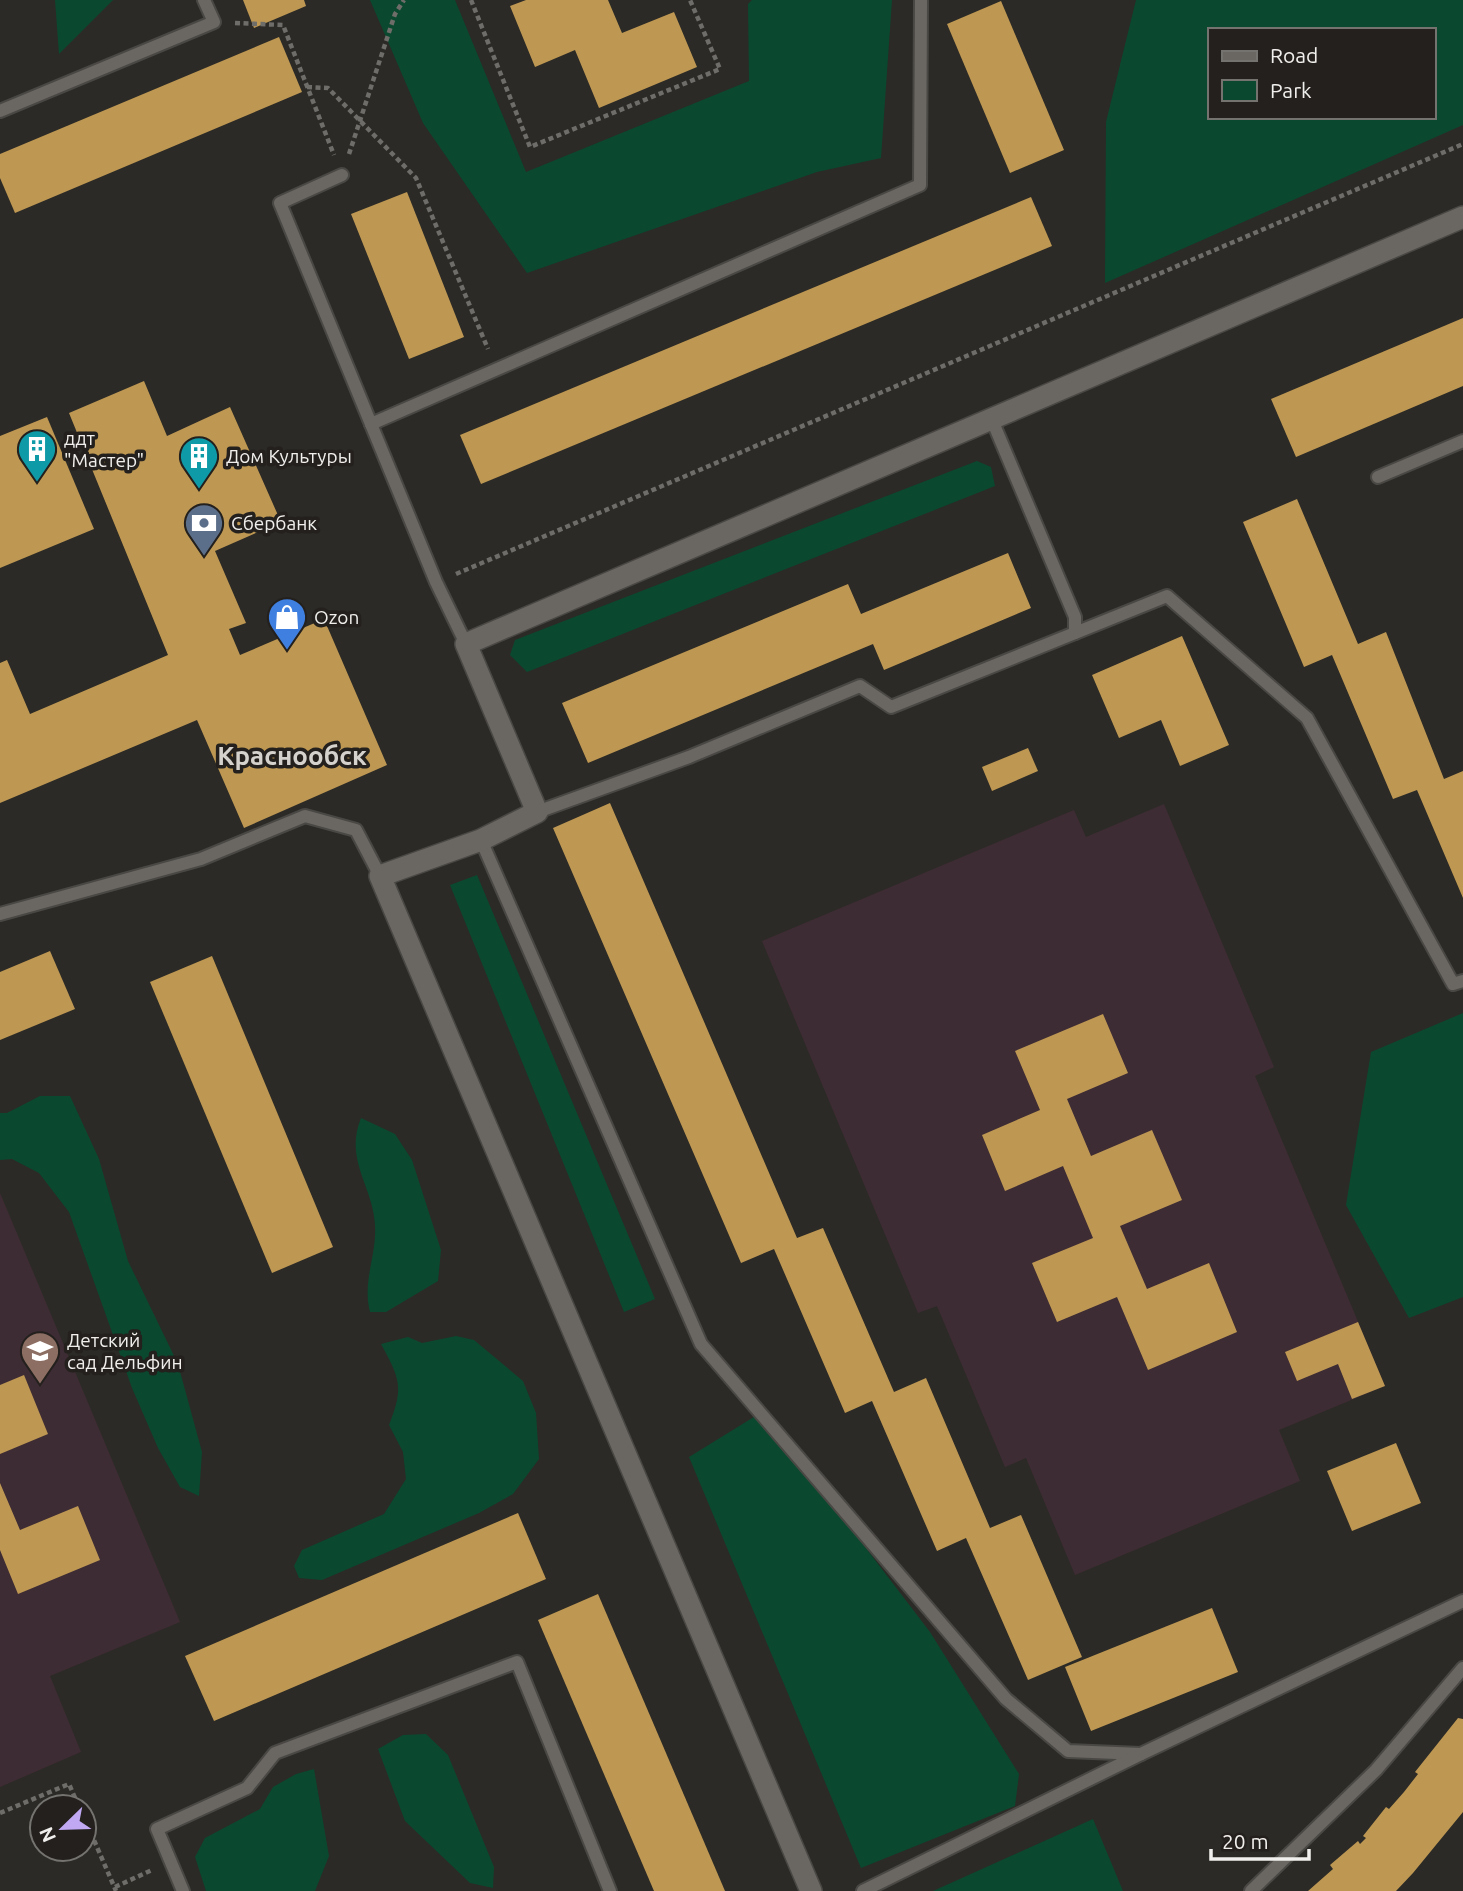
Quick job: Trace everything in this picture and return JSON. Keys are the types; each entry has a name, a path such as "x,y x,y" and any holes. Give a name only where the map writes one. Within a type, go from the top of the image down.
{"street":[{"path":"811,1891 380,876 481,840 537,812 466,644 1463,217"}],"lane":[{"path":"0,111 214,22 204,0"},
{"path":"371,424 920,185 921,0"},
{"path":"342,175 280,203 436,582 466,644"},
{"path":"992,420 1074,617 1075,633"},
{"path":"1378,478 1463,441"},
{"path":"537,812 688,757 860,686 891,707 1167,596 1307,718 1453,984 1463,981"},
{"path":"0,914 201,859 305,816 356,830 380,876"},
{"path":"481,840 701,1344 1006,1699 1068,1751 1141,1754"},
{"path":"863,1891 1141,1754 1463,1601"},
{"path":"183,1891 157,1829 247,1788 275,1753 517,1661 611,1891"},
{"path":"1251,1891 1376,1770 1463,1668"}],"path":[{"path":"342,175 395,14 404,0"},
{"path":"471,0 530,147 720,69 690,0"},
{"path":"214,22 283,25 342,175"},
{"path":"307,87 328,88 416,178 496,369"},
{"path":"436,582 1463,144"},
{"path":"48,1793 69,1784 73,1793"},
{"path":"0,1813 28,1801"},
{"path":"98,1849 116,1889 170,1861"}],"shaded area":[{"path":"1164,804 1274,1067 1255,1076 1385,1386 1279,1430 1300,1481 1075,1575 1026,1458 1005,1467 937,1306 918,1313 762,941 1074,810 1086,837"},
{"name":"Детский сад Дельфин","path":"0,1193 180,1622 50,1676 81,1752 0,1787"}],"green space":[{"path":"55,0 113,0 59,54"},
{"path":"370,0 455,0 526,172 749,81 748,4 752,0 892,0 881,158 817,172 527,273 423,123"},
{"path":"1136,0 1463,0 1463,125 1105,283 1106,122"},
{"path":"977,461 991,467 995,486 527,672 510,655 515,640"},
{"path":"477,875 655,1299 624,1312 450,885"},
{"path":"1463,1013 1463,1297 1409,1318 1346,1205 1371,1052"},
{"path":"40,1096 70,1096 99,1159 128,1261 178,1364 202,1452 199,1496 180,1487 158,1448 132,1388 69,1212 39,1173 12,1159 0,1160 0,1113 7,1113"},
{"path":"361,1118 395,1134 412,1160 441,1250 438,1281 386,1312 370,1312 368,1301 375,1225 370,1198 357,1160 357,1133"},
{"path":"456,1336 474,1340 523,1381 536,1413 539,1459 513,1494 479,1513 322,1580 299,1578 294,1566 302,1550 384,1514 406,1479 403,1452 389,1425 397,1401 398,1383 381,1344 408,1337 422,1343"},
{"path":"762,1412 930,1632 1019,1774 1015,1806 861,1868 689,1457"},
{"path":"426,1734 448,1755 494,1867 493,1888 470,1883 405,1821 378,1749 403,1735"},
{"path":"314,1769 329,1856 315,1891 206,1891 195,1857 205,1838 260,1809 273,1787 296,1774"},
{"path":"1093,1819 1123,1891 933,1891"}],"building":[{"path":"243,0 304,0 306,6 254,28"},
{"path":"526,0 608,0 622,33 674,12 697,67 599,108 575,50 535,67 510,6"},
{"path":"1001,1 1064,150 1010,173 947,24"},
{"path":"279,37 302,92 15,213 0,178 0,154"},
{"path":"407,192 464,337 409,359 351,214"},
{"path":"1031,197 1052,246 481,484 460,435"},
{"path":"1463,318 1463,386 1296,457 1271,399"},
{"path":"144,381 167,436 230,407 281,522 215,551 246,623 229,629 240,655 324,619 387,765 244,828 197,720 0,803 0,663 7,660 30,714 168,655 69,413"},
{"name":"ддт \"Мастер\"","path":"47,417 94,529 0,568 0,436"},
{"path":"1297,499 1358,644 1386,632 1444,779 1463,771 1463,898 1417,790 1393,799 1332,655 1304,667 1243,522"},
{"path":"1008,553 1031,608 884,670 873,644 588,763 562,703 848,584 861,614"},
{"path":"1182,636 1229,745 1180,766 1161,720 1119,738 1092,675"},
{"path":"1028,748 1038,771 992,791 982,767"},
{"path":"610,803 797,1238 823,1228 894,1392 926,1378 990,1528 1021,1515 1082,1657 1028,1680 966,1538 937,1551 872,1401 845,1413 774,1249 741,1263 553,828"},
{"path":"50,951 75,1009 0,1040 0,972"},
{"path":"212,956 333,1247 272,1273 150,982"},
{"path":"1103,1014 1128,1073 1067,1099 1091,1156 1152,1130 1182,1200 1120,1226 1147,1289 1209,1263 1237,1332 1148,1370 1117,1297 1057,1322 1032,1263 1093,1238 1063,1166 1005,1191 982,1135 1040,1110 1015,1051"},
{"path":"1358,1322 1385,1386 1352,1399 1338,1364 1297,1381 1285,1352"},
{"path":"24,1375 48,1434 0,1454 0,1385"},
{"path":"1396,1443 1421,1503 1352,1531 1327,1471"},
{"path":"0,1483 20,1530 78,1506 100,1560 18,1594 0,1550"},
{"path":"518,1513 546,1579 214,1721 185,1656"},
{"path":"598,1594 725,1891 654,1891 538,1620"},
{"path":"1212,1608 1238,1672 1091,1731 1065,1667"},
{"path":"1458,1718 1463,1719 1463,1812 1413,1873 1396,1891 1308,1891 1333,1869 1330,1865 1358,1841 1360,1844 1366,1838 1363,1836 1386,1807 1389,1809 1404,1792 1418,1774 1415,1772"}],"place":[{"name":"ддт \"Мастер\"","path":"37,483"},
{"name":"Дом Культуры","path":"199,490"},
{"name":"Сбербанк","path":"204,557"},
{"name":"Ozon","path":"287,651"},
{"name":"Детский сад Дельфин","path":"40,1385"}],"district":[{"name":"Краснообск","path":"292,755"}]}
